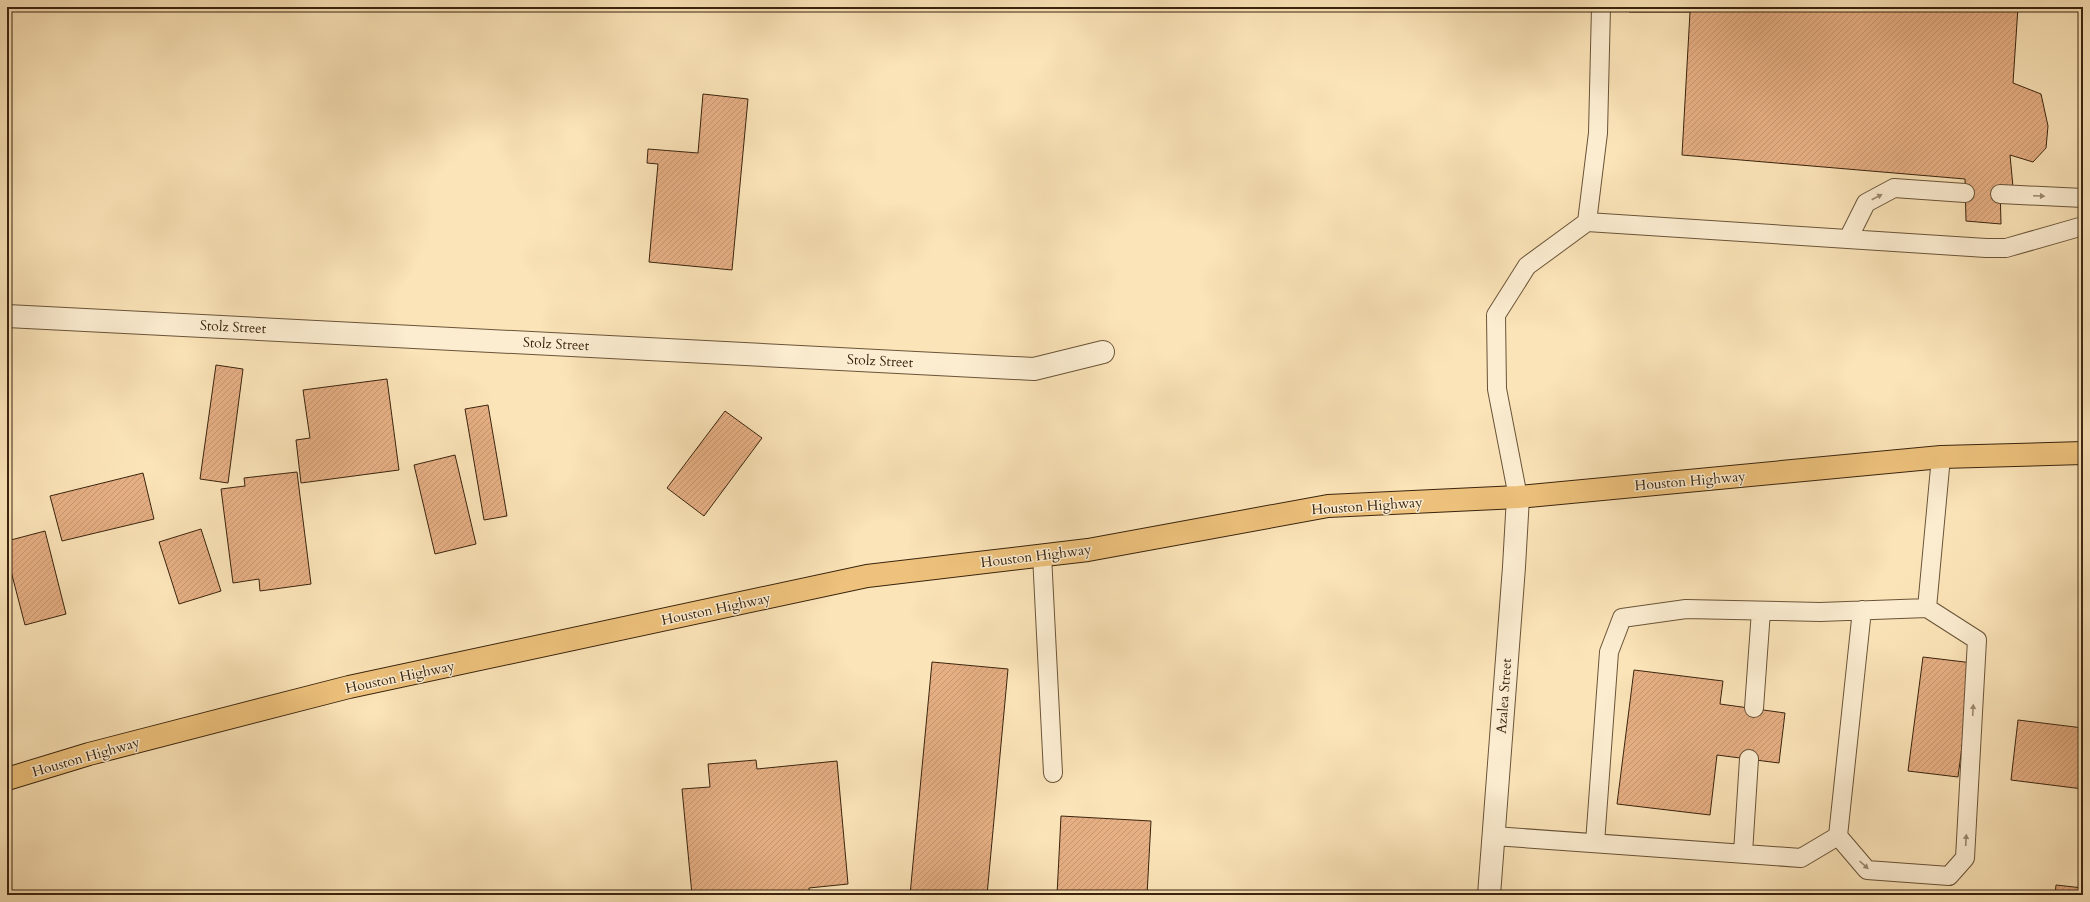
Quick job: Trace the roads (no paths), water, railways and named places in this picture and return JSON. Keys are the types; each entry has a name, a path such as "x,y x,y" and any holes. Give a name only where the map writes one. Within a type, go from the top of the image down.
{"main road":[{"name":"Houston Highway","path":"7,779 89,754 349,687 867,576 1088,550 1328,506 1518,497 1941,457 2083,453"}],"street":[{"name":"Stolz Street","path":"7,316 1034,369 1103,352"},
{"name":"Azalea Street","path":"1489,895 1518,497"}],"lane":[{"path":"1587,222 1598,133 1600,7"},
{"path":"1848,239 1866,202 1894,188 1965,193"},
{"path":"2000,194 2083,198"},
{"path":"1518,497 1497,389 1496,315 1527,266 1587,222 1986,248 2006,248 2083,226"},
{"path":"1927,608 1941,457"},
{"path":"1042,555 1053,773"},
{"path":"1595,844 1609,652 1622,618 1686,609 1820,612 1862,610 1927,608 1977,640 1965,858 1949,876 1867,870 1838,836 1862,610"},
{"path":"1754,708 1761,611"},
{"path":"1743,853 1749,759"},
{"path":"1494,836 1801,858 1838,836"}]}
